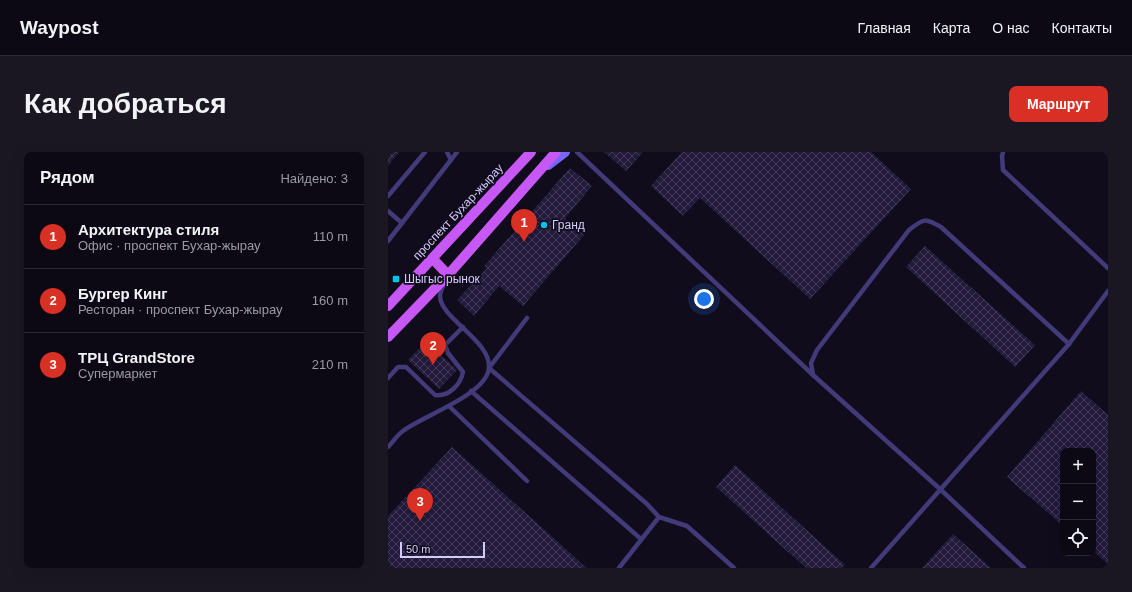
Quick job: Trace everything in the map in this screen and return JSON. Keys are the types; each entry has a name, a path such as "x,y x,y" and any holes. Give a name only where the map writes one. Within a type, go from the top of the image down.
{"main road":[{"name":"проспект Бухар-жырау","path":"388,306 531,152"},
{"path":"388,337 448,275 556,152"},
{"path":"433,259 448,275"}],"street":[{"path":"535,175 565,152"}],"lane":[{"path":"388,196 425,152"},
{"path":"447,152 451,160"},
{"path":"388,241 458,152"},
{"path":"577,152 813,375 940,489 1024,568"},
{"path":"1003,152 1003,170 1108,268"},
{"path":"388,212 402,223"},
{"path":"813,375 811,363 817,350 909,230 921,220 929,220 941,227 1069,344"},
{"path":"448,275 440,296 443,306 482,347 490,368 647,504 659,517 687,526 734,568"},
{"path":"871,568 1069,344 1108,291"},
{"path":"388,447 403,431 423,419 450,407 481,383 490,368 527,318"},
{"path":"388,378 398,367 406,367 435,395 441,396 447,393 462,379 463,372 448,353 445,345 463,327"},
{"path":"471,391 640,539"},
{"path":"450,407 527,481"},
{"path":"619,568 640,539 659,517"}],"building":[{"path":"388,152 399,152 388,166"},
{"path":"604,152 643,152 626,171"},
{"path":"682,152 871,152 911,189 810,299 700,198 683,216 651,186"},
{"path":"570,168 592,186 565,218 584,235 523,306 499,286 474,316 457,300 487,268 484,266"},
{"path":"925,246 1035,345 1015,367 906,267"},
{"path":"426,341 457,370 439,389 408,360"},
{"path":"1081,391 1108,415 1108,564 1096,554 1096,448 1060,448 1060,523 1007,477"},
{"path":"452,447 587,568 388,568 388,516"},
{"path":"735,465 845,565 842,568 806,568 716,487"},
{"path":"953,534 991,568 922,568"}],"place":[{"name":"Гранд","path":"544,225"},
{"name":"Архитектура стиля","path":"524,242"},
{"name":"Шыгыс рынок","path":"396,279"},
{"name":"Бургер Кинг","path":"433,365"},
{"name":"ТРЦ GrandStore","path":"420,521"}]}
